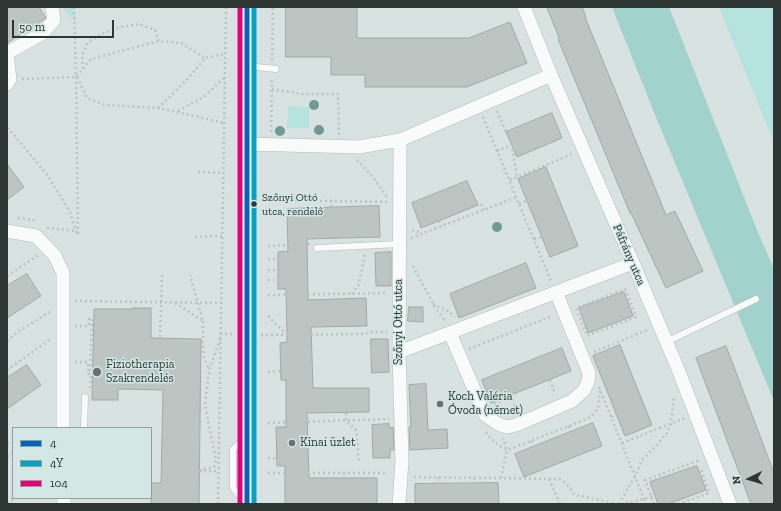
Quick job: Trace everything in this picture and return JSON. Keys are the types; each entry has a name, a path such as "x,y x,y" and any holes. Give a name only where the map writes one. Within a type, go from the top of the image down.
{"street":[{"path":"9,82 7,54 43,33 54,20 52,7"},
{"path":"247,7 247,501"},
{"name":"Páfrány utca","path":"524,7 551,75 659,325 730,504"},
{"path":"246,144 359,148 400,140 480,112 492,100 551,75"},
{"name":"Szőnyi Ottó utca","path":"399,504 402,460 399,352 399,293 402,242 400,140"},
{"path":"7,231 36,236 49,257 62,273 63,427"},
{"path":"399,352 450,330 555,289 633,263"},
{"path":"450,330 484,415 498,424 507,427 516,425 572,401 584,390 588,382 589,373 555,289"}],"lane":[{"path":"247,66 276,69"},
{"path":"315,246 366,246 402,242"},
{"path":"666,342 756,299"},
{"path":"84,427 88,395"}],"path":[{"path":"7,128 14,134 48,176 69,210 78,236 74,7"},
{"path":"218,504 226,7"},
{"path":"83,69 82,55 88,42 102,34 121,27 139,24 155,30 159,41"},
{"path":"9,82 76,77 91,59 159,41 181,43 205,58"},
{"path":"158,108 185,82 205,58 225,54"},
{"path":"76,77 87,98 105,105 158,108 224,123"},
{"path":"177,112 205,96 225,78"},
{"path":"272,89 302,94 338,94 340,147"},
{"path":"492,100 506,132"},
{"path":"480,112 490,114"},
{"path":"480,112 555,289"},
{"path":"497,151 512,145 517,177"},
{"path":"510,180 577,151"},
{"path":"270,200 391,202 372,176 354,157 362,157"},
{"path":"198,172 223,173"},
{"path":"402,242 516,197"},
{"path":"331,200 332,207"},
{"path":"519,204 527,201"},
{"path":"481,204 484,210"},
{"path":"439,221 441,227"},
{"path":"195,237 222,236"},
{"path":"534,239 542,237"},
{"path":"268,246 315,246"},
{"path":"352,294 359,284 366,246"},
{"path":"35,250 40,254 49,257"},
{"path":"7,276 40,254"},
{"path":"268,258 278,259"},
{"path":"412,265 433,304 450,330"},
{"path":"268,270 278,270"},
{"path":"159,367 162,275"},
{"path":"190,275 203,321 203,354 209,371"},
{"path":"268,280 278,280"},
{"path":"625,289 636,317 586,336 576,308 625,289"},
{"path":"268,295 399,293"},
{"path":"312,294 312,300"},
{"path":"344,294 344,299"},
{"path":"74,301 221,303"},
{"path":"142,302 142,308"},
{"path":"174,303 203,321"},
{"path":"433,304 448,311 457,319"},
{"path":"7,341 19,331 52,310 52,317"},
{"path":"463,351 558,314"},
{"path":"268,316 287,335"},
{"path":"74,326 89,326 89,319 93,319 91,372 88,395"},
{"path":"594,352 659,325"},
{"path":"267,335 365,334 370,332 389,332"},
{"path":"218,471 200,471 201,469 215,466 216,460 206,404 209,371 220,337"},
{"path":"7,370 52,338 52,346"},
{"path":"74,362 88,362 88,374 91,372"},
{"path":"268,372 281,371"},
{"path":"550,380 556,399"},
{"path":"597,381 646,504"},
{"path":"507,450 591,417 598,408 600,390"},
{"path":"619,504 635,476 642,460 666,434 671,424 675,393"},
{"path":"492,405 511,396 518,413 513,415"},
{"path":"307,413 307,422"},
{"path":"346,413 346,420 356,430 359,463"},
{"path":"611,417 616,414"},
{"path":"622,444 695,414"},
{"path":"268,423 390,419"},
{"path":"498,424 507,450 501,478"},
{"path":"569,426 571,432"},
{"path":"484,430 490,438 507,450"},
{"path":"531,441 534,446"},
{"path":"7,457 10,462"},
{"path":"268,458 277,459"},
{"path":"654,504 653,496 645,480 698,461 709,493 678,504"},
{"path":"268,473 389,473"},
{"path":"311,473 311,478"},
{"path":"350,473 350,478"},
{"path":"412,477 560,479 570,487 572,492 576,495 619,504 653,496"},
{"path":"438,477 439,484"},
{"path":"474,478 475,484"},
{"path":"549,479 560,504"}],"shaded area":[{"path":"62,7 74,7 75,22"},
{"path":"612,7 669,7 757,230 774,269 774,401 658,122"},
{"path":"719,7 774,7 774,143"},
{"path":"288,106 309,107 309,128 287,128"}],"building":[{"path":"7,7 39,7 46,18 7,43"},
{"path":"286,7 357,7 357,38 469,38 510,22 527,63 467,87 365,87 365,75 331,75 331,57 286,57"},
{"path":"547,7 582,7 666,215 675,211 703,271 666,288 630,213 558,39 559,38"},
{"path":"552,113 562,138 517,157 506,132"},
{"path":"7,164 24,187 7,200"},
{"path":"546,167 578,246 550,257 518,179"},
{"path":"467,181 478,205 421,228 412,203"},
{"path":"379,206 380,237 307,239 308,300 366,298 367,326 311,327 313,388 369,388 369,412 307,413 309,478 377,478 377,504 285,504 285,466 277,466 276,427 286,427 286,380 281,380 280,343 287,342 286,289 278,289 278,252 288,251 287,209"},
{"path":"391,252 391,286 376,286 375,253"},
{"path":"526,263 536,288 459,318 450,294"},
{"path":"27,274 41,296 7,318 7,286"},
{"path":"624,292 633,316 588,333 579,308"},
{"path":"409,307 423,307 423,322 408,321"},
{"path":"151,308 151,338 201,339 199,504 151,504 152,483 161,483 163,390 118,389 118,400 92,400 94,309"},
{"path":"371,339 388,339 389,372 372,373"},
{"path":"620,345 652,425 625,436 593,356"},
{"path":"726,346 774,473 774,504 751,504 696,358"},
{"path":"562,348 571,371 491,403 482,380"},
{"path":"27,365 41,385 7,409 7,378"},
{"path":"426,384 428,430 447,429 448,448 410,450 409,427 411,427 409,385"},
{"path":"593,423 602,446 524,477 515,454"},
{"path":"389,424 389,428 393,427 394,450 390,450 390,458 373,458 372,425"},
{"path":"697,466 706,490 668,504 658,504 650,482"},
{"path":"498,483 499,504 415,504 415,484"}],"transit line":[{"name":"104","path":"240,7 240,504"},
{"name":"4","path":"247,7 247,504"},
{"name":"4Y","path":"254,7 254,504"}],"place":[{"name":"Szőnyi Ottó utca, rendelő","path":"254,204"},
{"name":"Fiziotherapia Szakrendelés","path":"97,372"},
{"name":"Koch Valéria Óvoda (német)","path":"440,404"},
{"name":"Kínai üzlet","path":"292,443"}]}
